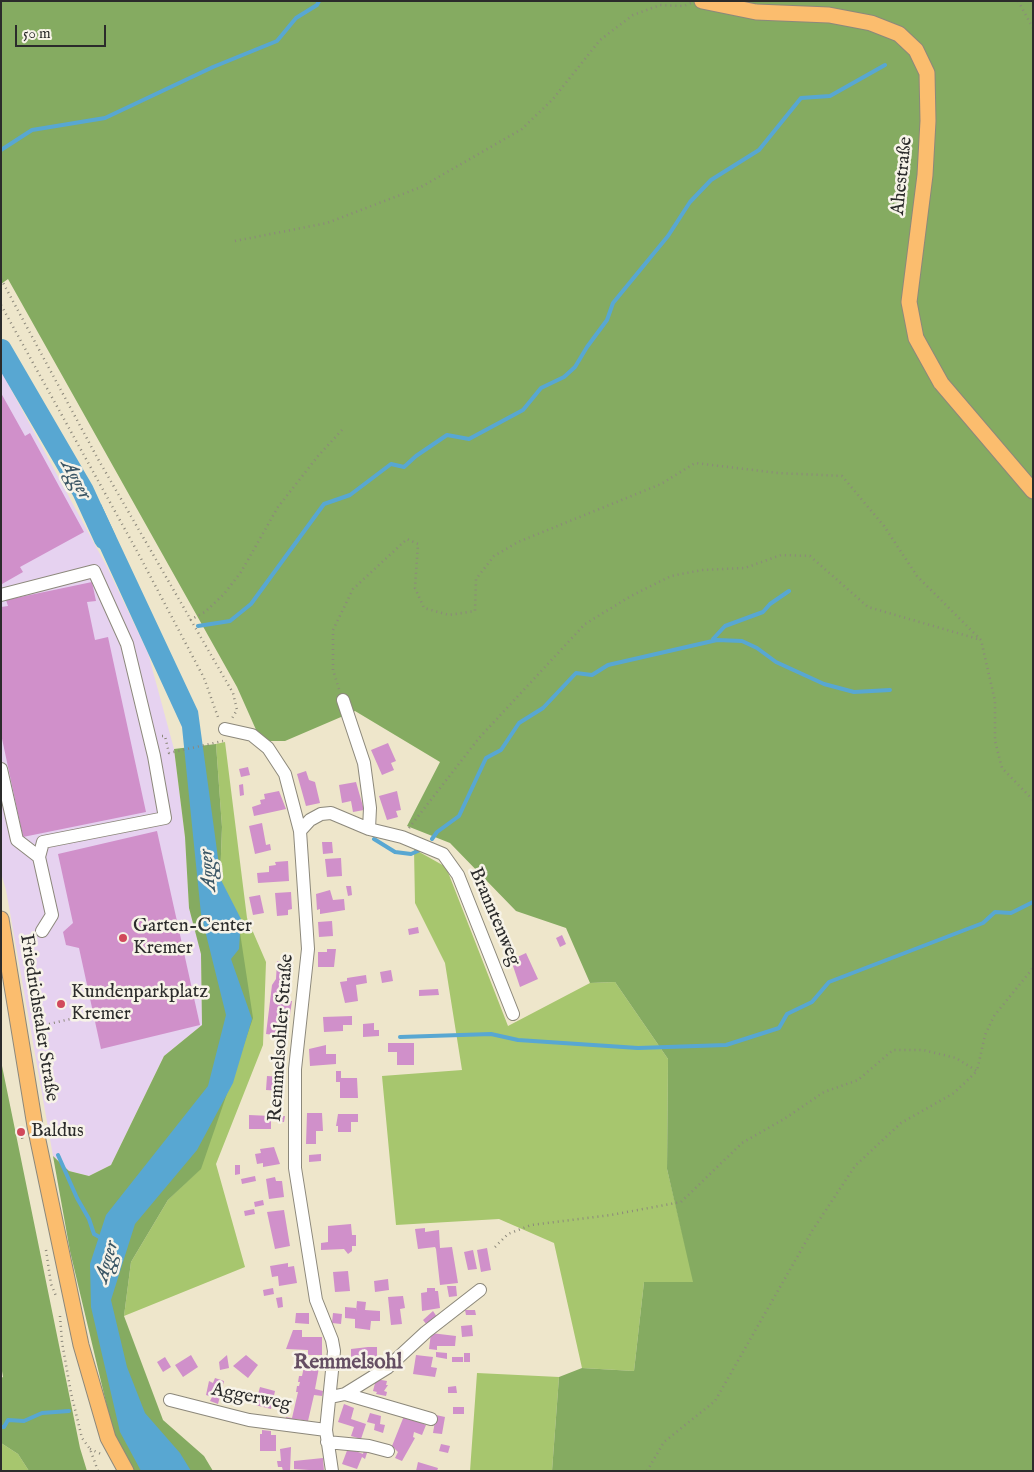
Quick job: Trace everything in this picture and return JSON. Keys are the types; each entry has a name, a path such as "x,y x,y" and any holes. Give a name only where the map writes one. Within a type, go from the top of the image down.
{"main road":[{"name":"Ahestraße","path":"702,1 756,12 829,15 871,23 899,34 916,50 927,72 928,121 925,175 909,302 916,338 942,383 1033,491"},
{"name":"Friedrichstaler Straße","path":"1,919 35,1126 81,1344 108,1438 126,1471"}],"street":[{"path":"1,595 94,571 127,644 154,756 165,818 43,842 39,858 52,915 42,931"},
{"path":"343,700 364,763 370,808 369,829"},
{"name":"Remmelsohler Straße","path":"225,730 252,735 268,748 285,774 300,831 308,948 295,1069 295,1168 316,1300 333,1346 327,1436 332,1471"},
{"path":"1,769 17,840 39,858"},
{"name":"Branntenweg","path":"300,831 310,820 320,814 331,813 369,829 402,837 443,854 458,875 513,1014"},
{"path":"331,1397 345,1394 387,1368 426,1332 480,1290"},
{"path":"345,1394 431,1419"},
{"name":"Aggerweg","path":"170,1400 249,1420 327,1436"},
{"path":"327,1436 388,1451"}],"path":[{"path":"235,241 327,223 421,187 522,130 553,99 600,40 633,15 660,5 684,6 695,1"},
{"path":"1018,1 1033,28"},
{"path":"1,279 98,459 232,693 237,710 225,730 217,718 204,678 143,561 1,305"},
{"path":"190,620 205,612 224,594 241,572 278,507 318,456 342,430"},
{"path":"343,700 333,670 333,630 353,589 407,539 418,544 415,588 424,608 450,615 475,611 476,579 494,556 518,542 661,484 695,463 778,473 842,476 884,526 917,576 981,640 995,701 995,741 1002,768 1033,800"},
{"path":"402,837 479,738 585,624 631,596 671,576 702,570 745,568 781,554 810,556 868,606 981,640"},
{"path":"172,753 211,745"},
{"path":"647,1471 664,1442 715,1401 812,1231 855,1166 901,1123 954,1093 977,1071 985,1035 994,1016 1033,968"},
{"path":"49,1024 79,1017"},
{"path":"495,1247 508,1234 531,1224 611,1215 681,1202 742,1143 784,1119 824,1092 858,1080 893,1050 923,1050 956,1058 977,1071"},
{"path":"98,1471 90,1448 101,1454 105,1462"}],"shaded area":[{"path":"1,371 107,567 148,653 174,749 185,837 189,908 201,954 202,1025 164,1056 111,1165 89,1176 69,1171 53,1156 6,890 1,873"}],"green space":[{"path":"1,1 1033,1 1033,1471 552,1471 559,1377 582,1368 634,1371 644,1282 693,1282 667,1169 668,1059 615,982 590,983 566,928 516,911 450,843 407,826 440,762 355,711 285,741 261,741 237,687 8,279 1,284"},
{"path":"225,742 247,918 266,962 263,1045 216,1164 245,1267 124,1316 131,1262 168,1200 201,1168 222,827 216,744"},
{"path":"216,744 222,827 220,881 239,926 253,1018 201,1169 168,1200 131,1262 124,1316 163,1420 204,1456 213,1471 133,1471 113,1432 70,1251 53,1156 69,1171 89,1176 111,1165 164,1056 202,1025 201,954 189,908 185,837 174,749"},
{"path":"414,849 446,867 508,1026 590,983 615,982 668,1059 667,1169 694,1282 644,1282 634,1371 582,1368 554,1243 499,1219 396,1225 382,1076 462,1070 445,963 415,903"},
{"path":"1,1061 80,1448 87,1471 29,1471 18,1454 1,1443 1,1378 3,1377 1,1365"},
{"path":"477,1373 559,1377 552,1471 470,1471"},
{"path":"1,1443 18,1454 29,1471 1,1471"}],"water":[{"path":"101,504 198,711 221,880 241,919 239,949 231,959 252,1019 233,1083 197,1150 135,1224 111,1300 127,1367 145,1413 180,1453 191,1471 141,1471 120,1432 91,1307 90,1264 106,1215 208,1086 226,1015 201,914 182,727 86,518"}],"building":[{"path":"1,393 25,436 30,433 84,532 20,567 23,572 2,584"},
{"path":"92,582 96,601 87,602 95,640 108,637 146,812 23,837 1,734 1,607 8,606 6,600"},
{"path":"388,743 396,761 391,763 394,770 382,775 371,750"},
{"path":"248,767 250,775 241,777 239,769"},
{"path":"306,771 309,780 315,782 320,803 306,806 297,774"},
{"path":"356,782 364,810 353,812 351,801 342,803 339,785"},
{"path":"243,784 244,795 240,796 239,785"},
{"path":"279,791 286,809 254,816 252,807 261,804 260,800 265,799 264,794"},
{"path":"397,791 401,810 396,811 398,817 387,820 379,796"},
{"path":"262,823 266,845 270,844 271,850 255,854 249,826"},
{"name":"Garten-Center Kremer","path":"157,831 200,1025 101,1049 79,948 66,945 63,932 73,923 58,854"},
{"path":"322,842 332,842 333,853 323,854"},
{"path":"341,858 342,876 327,877 325,859"},
{"path":"288,861 289,881 258,883 257,873 269,872 269,866 276,865 275,862"},
{"path":"346,886 351,886 352,895 348,896"},
{"path":"330,890 333,900 344,899 345,910 320,914 320,909 317,910 316,894"},
{"path":"291,892 292,909 288,910 288,915 277,916 275,893"},
{"path":"260,895 264,913 253,915 249,897"},
{"path":"332,921 333,936 319,937 318,922"},
{"path":"418,927 419,933 409,935 408,929"},
{"path":"562,935 566,944 560,947 556,938"},
{"path":"327,949 336,949 334,967 318,967 318,952 327,952"},
{"path":"526,953 538,979 520,987 511,960"},
{"path":"277,961 293,963 291,981 284,980 283,993 288,993 287,1001 292,1001 288,1029 284,1029 283,1036 266,1034 272,985 276,979"},
{"path":"391,970 393,981 382,983 380,972"},
{"path":"366,975 367,983 356,985 358,1001 345,1003 340,982 347,981 347,978"},
{"path":"438,989 439,995 419,996 419,990"},
{"path":"352,1016 352,1025 343,1025 343,1031 324,1032 323,1017"},
{"path":"374,1023 374,1030 379,1030 379,1036 363,1037 363,1024"},
{"path":"388,1043 414,1043 414,1065 397,1065 397,1052 388,1052"},
{"path":"326,1045 326,1054 336,1054 336,1064 310,1066 309,1049"},
{"path":"336,1071 341,1071 341,1078 357,1078 358,1098 340,1098 340,1082 336,1082"},
{"path":"267,1076 282,1077 282,1091 266,1090"},
{"path":"307,1113 322,1113 323,1131 316,1131 316,1144 306,1144"},
{"path":"338,1114 358,1114 358,1122 351,1122 351,1132 338,1132 338,1126 336,1126"},
{"path":"249,1115 271,1116 271,1129 249,1129"},
{"path":"279,1116 285,1116 284,1122 279,1122"},
{"path":"274,1147 280,1164 263,1167 263,1163 257,1164 255,1154 261,1153 260,1149"},
{"path":"321,1154 321,1161 309,1162 309,1155"},
{"path":"235,1165 240,1165 240,1174 235,1175"},
{"path":"255,1176 256,1181 242,1184 241,1179"},
{"path":"275,1177 276,1181 282,1181 284,1197 269,1199 266,1179"},
{"path":"263,1200 264,1205 255,1207 254,1202"},
{"path":"254,1209 255,1214 245,1216 244,1211"},
{"path":"284,1210 290,1246 275,1249 267,1212"},
{"path":"351,1224 352,1235 356,1235 356,1246 352,1246 352,1251 348,1254 344,1249 321,1250 321,1243 328,1242 328,1226"},
{"path":"425,1228 425,1232 439,1230 440,1248 452,1247 458,1283 440,1285 435,1247 418,1249 415,1229"},
{"path":"487,1248 491,1270 481,1272 477,1250"},
{"path":"473,1250 477,1269 468,1270 464,1252"},
{"path":"288,1263 288,1267 294,1266 297,1283 279,1286 278,1276 272,1277 270,1266"},
{"path":"348,1271 350,1291 335,1292 333,1272"},
{"path":"388,1279 389,1290 375,1292 374,1281"},
{"path":"447,1286 456,1286 457,1296 449,1297"},
{"path":"273,1288 274,1294 264,1296 263,1290"},
{"path":"427,1288 435,1288 435,1291 438,1291 440,1308 422,1311 421,1293 427,1292"},
{"path":"403,1296 405,1308 400,1309 402,1324 391,1325 388,1297"},
{"path":"282,1297 283,1307 278,1308 276,1298"},
{"path":"357,1301 366,1302 365,1310 380,1311 380,1321 371,1321 370,1330 355,1328 355,1319 345,1318 345,1307 356,1308 356,1311"},
{"path":"465,1310 475,1310 476,1315 466,1315"},
{"path":"433,1311 437,1317 427,1325 423,1320"},
{"path":"296,1313 309,1313 309,1324 295,1323"},
{"path":"333,1313 342,1314 341,1324 332,1323"},
{"path":"472,1325 473,1336 462,1337 461,1326"},
{"path":"293,1330 302,1330 302,1337 322,1337 322,1355 308,1355 308,1350 286,1349"},
{"path":"431,1333 456,1336 455,1346 437,1346 437,1350 429,1349"},
{"path":"377,1347 377,1361 369,1361 369,1366 363,1366 363,1370 351,1370 351,1349"},
{"path":"436,1352 447,1353 447,1359 436,1357"},
{"path":"464,1353 470,1353 470,1362 464,1362"},
{"path":"191,1355 198,1367 183,1377 175,1365"},
{"path":"227,1355 229,1368 220,1370 219,1362"},
{"path":"246,1355 258,1365 248,1378 233,1366"},
{"path":"416,1355 433,1357 431,1367 437,1368 435,1377 413,1374"},
{"path":"165,1357 171,1367 163,1372 157,1362"},
{"path":"312,1357 321,1357 315,1389 323,1391 322,1396 314,1395 308,1421 296,1419 295,1424 285,1422 286,1417 292,1418 298,1392 296,1392 297,1386 299,1386 300,1382 298,1382 299,1376 302,1376 305,1362 311,1363"},
{"path":"452,1357 463,1357 463,1362 452,1362"},
{"path":"215,1378 224,1381 218,1404 210,1401 212,1397 206,1395 209,1381 213,1383"},
{"path":"376,1379 387,1381 386,1385 388,1385 384,1391 387,1392 386,1396 376,1394 377,1392 373,1391"},
{"path":"456,1386 457,1393 448,1393 448,1387"},
{"path":"260,1387 275,1391 271,1409 255,1405"},
{"path":"344,1404 354,1408 351,1419 366,1424 361,1439 351,1436 354,1427 338,1422"},
{"path":"453,1407 464,1407 464,1414 453,1414"},
{"path":"370,1413 381,1416 380,1424 385,1425 383,1433 374,1430 375,1424 367,1422"},
{"path":"436,1415 445,1417 442,1434 433,1433"},
{"path":"404,1416 426,1425 422,1435 414,1432 413,1437 415,1438 402,1461 395,1458 398,1452 392,1446"},
{"path":"262,1430 271,1431 271,1435 276,1435 276,1451 260,1451 260,1434 262,1434"},
{"path":"441,1444 450,1446 448,1453 439,1451"},
{"path":"291,1447 290,1471 283,1471 282,1467 278,1467 277,1461 281,1461 280,1449"},
{"path":"348,1448 363,1454 364,1449 368,1450 365,1459 362,1457 357,1469 342,1464"},
{"path":"323,1458 324,1471 294,1469 294,1461"},
{"path":"418,1462 438,1468 437,1471 416,1471"}],"waterway":[{"path":"1,150 32,130 105,118 213,67 277,41 296,18 317,5 319,1"},
{"path":"198,626 230,621 251,604 324,504 350,495 391,464 404,467 416,456 447,435 469,439 523,410 541,388 564,377 575,367 607,320 613,303 668,236 690,202 711,180 759,150 801,98 830,96 885,65"},
{"name":"Agger","path":"1,350 83,491 105,539"},
{"path":"713,639 725,626 763,612 770,604 789,591"},
{"path":"432,839 437,832 459,816 486,758 501,750 519,723 543,708 576,673 592,675 608,665 717,640 742,641 757,648 776,662 824,684 854,692 890,690"},
{"path":"374,839 395,852 411,854 420,850"},
{"path":"400,1037 491,1034 518,1040 638,1048 726,1045 779,1028 787,1014 812,1002 829,982 983,923 995,912 1011,913 1033,902"},
{"path":"58,1155 77,1198 89,1219 94,1234 103,1239"},
{"path":"1,1427 4,1427 8,1420 24,1421 42,1413 69,1411"}],"place":[{"name":"Garten-Center Kremer","path":"123,938"},
{"name":"Kundenparkplatz Kremer","path":"61,1004"},
{"name":"Baldus","path":"21,1132"}],"district":[{"name":"Remmelsohl","path":"348,1364"}]}
